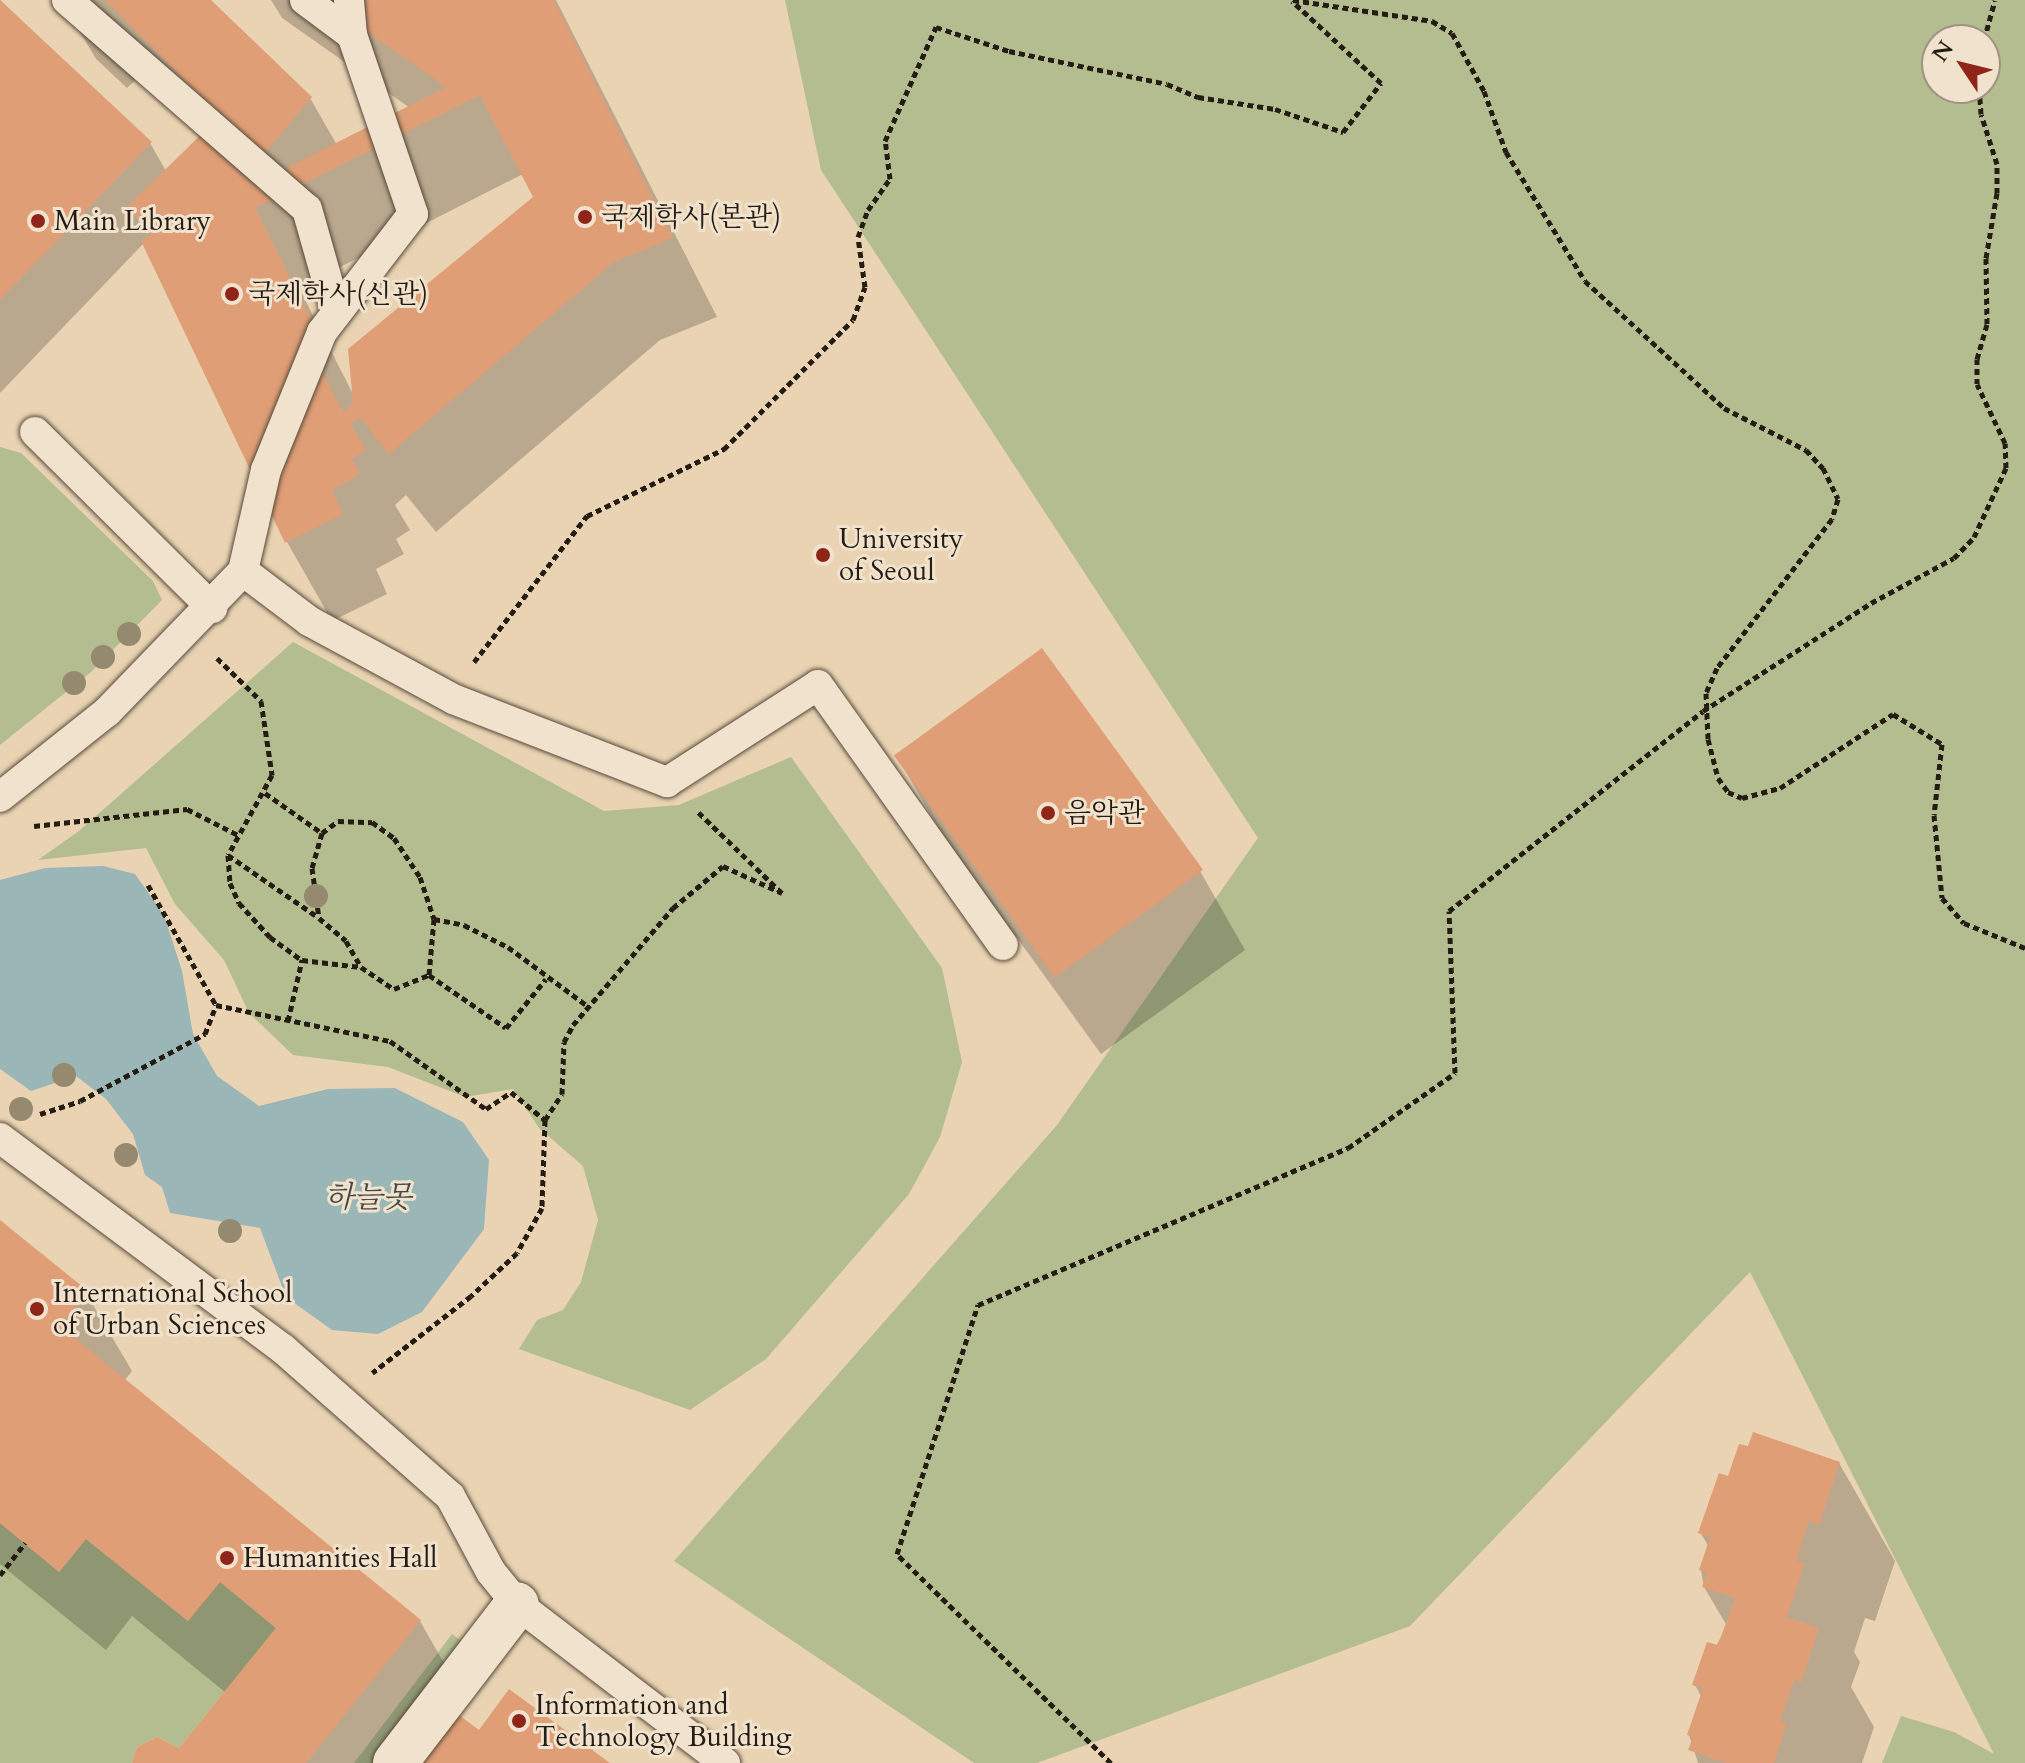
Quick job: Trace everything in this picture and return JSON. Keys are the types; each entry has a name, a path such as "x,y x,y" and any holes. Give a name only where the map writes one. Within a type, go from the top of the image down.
{"street":[{"path":"395,1763 517,1604"}],"lane":[{"path":"67,0 307,209 335,308"},
{"path":"305,0 352,35"},
{"path":"0,797 107,712 212,608 243,571 266,470 335,308 413,214 352,35 349,0"},
{"path":"35,432 212,608"},
{"path":"243,571 309,621 453,699 667,782 818,685 1003,945"},
{"path":"0,1138 283,1349 450,1496 491,1572 517,1604 725,1763"}],"path":[{"path":"469,669 587,516 724,449 853,320 865,287 858,237 868,210 890,179 885,141 936,27 1009,51 1167,84 1198,97 1275,109 1343,132 1381,83 1292,0"},
{"path":"1292,0 1432,21 1452,33 1484,91 1512,162 1585,281 1724,408 1806,450 1823,468 1838,508 1717,668 1703,711 1718,778 1728,792 1742,798 1803,776 1893,714 1942,744 1934,815 1942,898 1964,923 2025,948"},
{"path":"1988,24 1995,0"},
{"path":"1111,1763 897,1554 978,1305 1348,1148 1455,1073 1449,911 1703,711 1871,603 1954,558 1974,537 2006,468 2005,443 1977,384 1977,359 1987,324 1986,258 1997,193 1997,164 1980,104"},
{"path":"209,651 261,701 272,775 265,793 228,855 230,883 239,903 270,937 302,960 361,967"},
{"path":"339,1398 471,1296 517,1253 542,1208 545,1120 562,1094 564,1042 586,1005 673,908 723,866 782,893 667,782"},
{"path":"265,793 322,833"},
{"path":"19,828 187,809 238,835"},
{"path":"319,918 312,868 322,833 338,821 356,818 394,838 420,877 434,919 429,975"},
{"path":"228,855 319,918 346,941 361,967 394,989 429,975"},
{"path":"148,885 216,1005 390,1041 486,1109 511,1092 545,1120"},
{"path":"434,919 464,925 508,947 535,964 546,979 586,1005"},
{"path":"288,1021 302,960"},
{"path":"429,975 506,1028 546,979"},
{"path":"80,1101 205,1034 216,1005"},
{"path":"0,1575 25,1543"}],"green space":[{"path":"785,0 2025,0 2025,1763 1882,1763 1901,1716 1954,1732 1994,1754 1750,1272 1410,1626 1037,1763 974,1763 674,1561 1057,1125 1258,838 821,170"},
{"path":"0,447 21,453 153,581 162,600 91,672 0,745"},
{"path":"293,642 604,811 679,805 791,757 942,968 962,1062 940,1137 909,1194 766,1359 690,1410 519,1349 537,1320 563,1310 581,1282 598,1220 583,1166 539,1128 513,1089 465,1097 388,1067 293,1055 249,1013 224,960 175,904 146,848 38,860 79,831"},
{"path":"0,1523 59,1572 86,1539 188,1621 220,1582 276,1628 179,1748 157,1737 137,1747 132,1763 0,1763"},
{"path":"452,1634 472,1648 386,1763 354,1763"}],"water":[{"name":"하늘못","path":"103,866 135,874 164,915 182,971 193,1034 217,1076 259,1106 328,1089 395,1088 463,1122 489,1160 484,1229 422,1312 378,1334 332,1330 286,1297 260,1228 170,1213 162,1187 145,1175 133,1134 106,1099 76,1076 31,1091 0,1069 0,880 45,868"}],"building":[{"name":"Main Library","path":"0,0 152,142 0,300"},
{"path":"105,0 211,0 312,97 265,153 275,174 446,87 321,0 554,0 673,238 614,262 389,454 360,417 351,425 366,450 352,459 360,474 332,490 343,514 285,543 141,241 152,234 127,207 220,116","holes":["480,95 533,197 348,349 353,403 343,412 317,362 325,347 255,208"]},
{"name":"음악관","path":"1042,648 1203,870 1055,977 894,756"},
{"name":"Humanities Hall","path":"0,1220 88,1291 60,1326 421,1620 306,1763 132,1763 137,1747 157,1737 179,1748 276,1628 220,1582 188,1621 86,1539 59,1572 0,1523"},
{"path":"1753,1432 1840,1462 1819,1525 1809,1521 1796,1561 1805,1563 1787,1617 1819,1628 1801,1683 1795,1679 1780,1721 1787,1723 1774,1763 1726,1763 1688,1750 1693,1737 1687,1735 1703,1688 1692,1685 1707,1642 1718,1645 1735,1598 1702,1587 1707,1573 1699,1570 1710,1537 1698,1533 1719,1473 1728,1476 1739,1444 1748,1446"},
{"name":"Information and Technology Building","path":"509,1689 610,1763 417,1763 455,1712 479,1730"}],"place":[{"name":"국제학사(본관)","path":"585,217"},
{"name":"Main Library","path":"38,221"},
{"name":"국제학사(신관)","path":"232,294"},
{"name":"University of Seoul","path":"823,555"},
{"name":"음악관","path":"1048,813"},
{"name":"International School of Urban Sciences","path":"37,1309"},
{"name":"Humanities Hall","path":"227,1558"},
{"name":"Information and Technology Building","path":"519,1721"}]}
